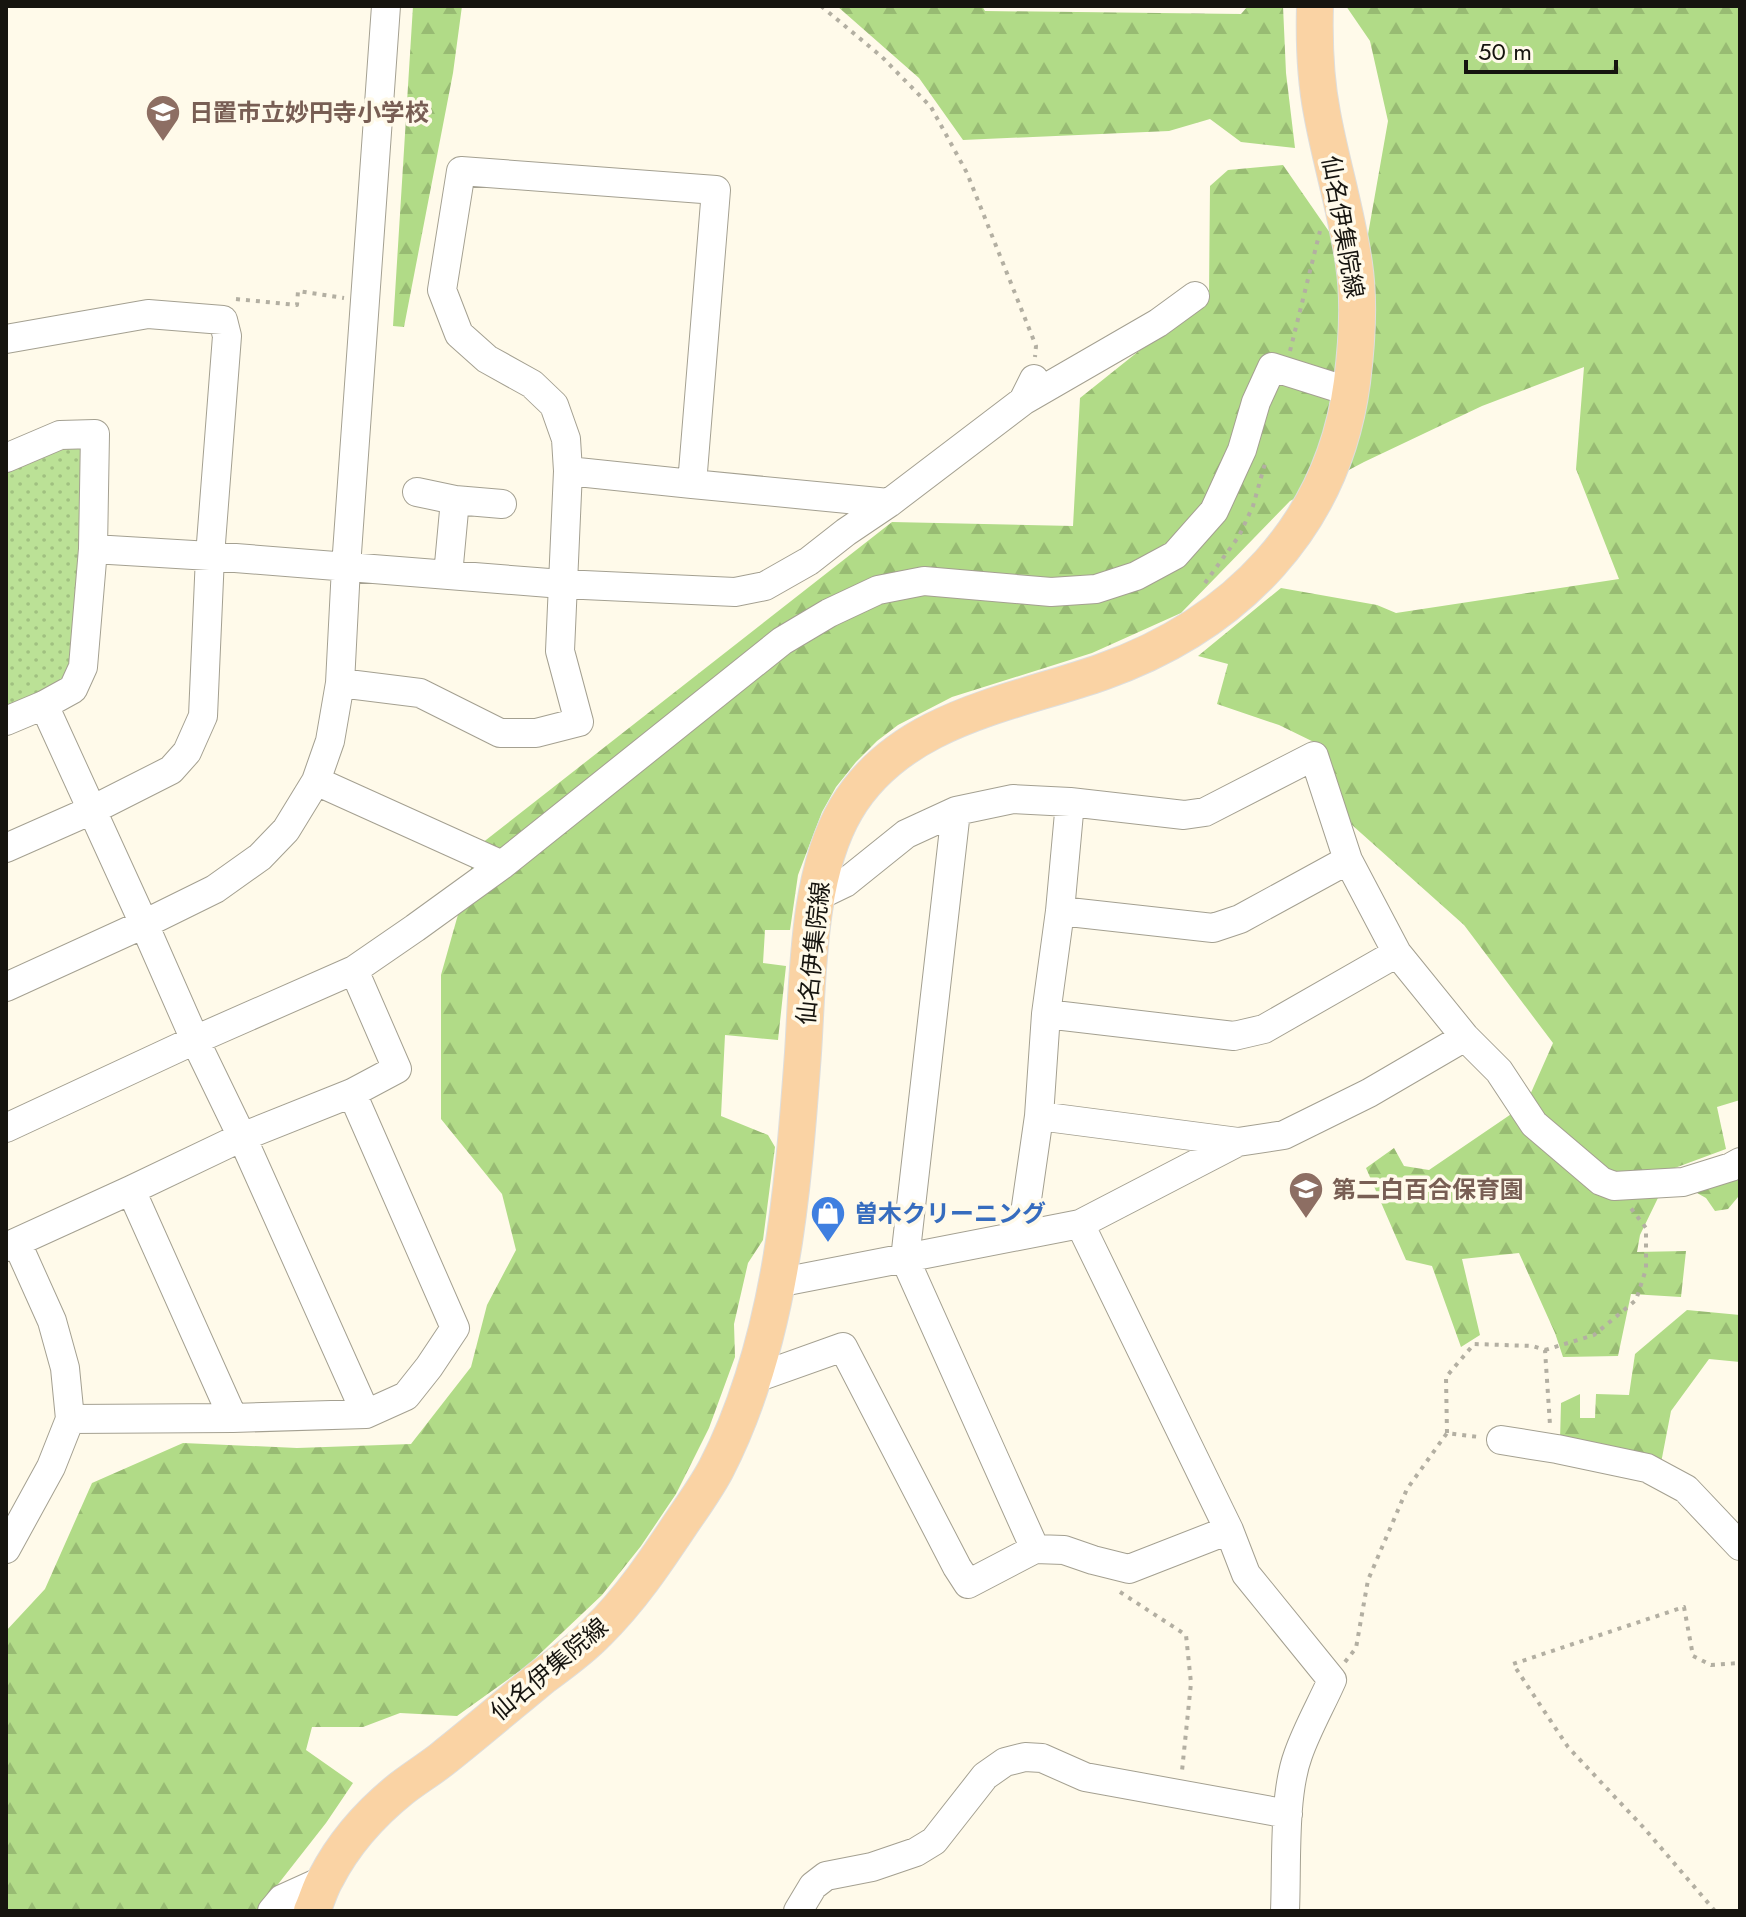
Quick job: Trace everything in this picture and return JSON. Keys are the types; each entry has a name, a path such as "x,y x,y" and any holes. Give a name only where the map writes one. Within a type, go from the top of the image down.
{"main road":[{"name":"仙名伊集院線","path":"318,1896 345,1848 369,1818 596,1634 656,1562 715,1473 753,1379 777,1283 796,1145 816,897 824,861 846,809 864,784 885,763 935,728 972,713 1100,673 1171,642 1242,593 1277,557 1303,521 1328,470 1343,428 1356,348 1354,262 1321,109 1315,50 1315,6"}],"street":[{"path":"6,987 215,889 260,857 286,830 316,781 330,741 340,683 386,6"},
{"path":"340,683 420,693 500,733 536,733 579,722 560,651 568,471 566,439 554,405 532,384 487,359 459,334 442,290 461,171 716,190 692,484"},
{"path":"93,549 562,584 735,592 765,586 809,561 889,503 1028,390 1158,323 1195,296"},
{"path":"6,339 148,314 223,320 227,336 210,556 203,716 187,752 171,770 6,848"},
{"path":"6,1128 354,970 502,865 782,641 829,613 878,590 924,581 1051,592 1096,589 1136,576 1175,555 1214,511 1242,450 1256,402 1272,367 1351,392"},
{"path":"6,458 60,435 95,434 93,549 83,667 73,689 6,721"},
{"path":"568,471 889,503"},
{"path":"417,492 455,500 502,504"},
{"path":"448,575 455,500"},
{"path":"44,705 366,1414"},
{"path":"816,897 845,883 906,834 956,811 1013,799 1184,815 1205,812 1314,756 1348,860 1397,953 1465,1037 1499,1071 1534,1124 1601,1181 1614,1186 1683,1182 1740,1162"},
{"path":"316,781 502,865"},
{"path":"1022,1234 1039,1116 1046,1014 1070,802"},
{"path":"956,811 905,1259 1035,1549"},
{"path":"1060,911 1213,928 1240,919 1348,860"},
{"path":"1046,1014 1234,1036 1264,1029 1397,953"},
{"path":"6,1549 51,1467 70,1419 65,1368 52,1321 11,1245 242,1137 352,1093 397,1069 354,970"},
{"path":"1039,1116 1238,1142 1284,1135 1369,1093 1465,1037"},
{"path":"70,1419 366,1414 406,1396 455,1328 352,1093"},
{"path":"777,1283 1080,1224 1238,1142"},
{"path":"131,1190 233,1418"},
{"path":"1080,1224 1229,1530 1246,1574 1332,1680 1298,1755 1293,1774 1288,1814 1285,1911"},
{"path":"753,1379 843,1347 968,1584 1035,1549 1064,1550 1129,1569 1229,1530"},
{"path":"1501,1440 1647,1468 1686,1489 1740,1546"},
{"path":"798,1911 813,1886 826,1876 872,1867 916,1852 934,1841 985,1776 1005,1762 1025,1757 1042,1758 1085,1777 1288,1814"},
{"path":"272,1911 282,1899 318,1896"}],"path":[{"path":"821,6 882,57 931,107 967,173 1036,346 1028,390"},
{"path":"1284,371 1323,220"},
{"path":"236,299 297,305 298,291 341,297"},
{"path":"1332,1680 1356,1648 1368,1580 1407,1489 1447,1433 1446,1377 1474,1344 1533,1346 1545,1350 1594,1335 1636,1300 1646,1269 1646,1228 1614,1186"},
{"path":"1545,1350 1551,1448"},
{"path":"1447,1433 1501,1440"},
{"path":"1118,1591 1186,1635 1191,1683 1180,1794"},
{"path":"1715,1911 1644,1828 1568,1747 1513,1664 1684,1607 1693,1656 1711,1665 1740,1663"}],"green space":[{"path":"413,6 462,6 453,73 404,327 393,326"},
{"path":"837,6 982,6 985,11 1241,14 1248,6 1283,6 1286,73 1295,148 1241,142 1210,119 1169,131 963,140 919,78"},
{"path":"1346,6 1740,6 1740,1100 1717,1107 1726,1149 1672,1169 1640,1235 1637,1252 1686,1251 1681,1297 1631,1294 1618,1356 1563,1357 1519,1253 1462,1259 1480,1335 1461,1347 1432,1266 1406,1260 1366,1168 1394,1148 1404,1166 1429,1170 1526,1104 1553,1043 1464,925 1352,825 1322,746 1279,725 1217,704 1228,664 1198,656 1281,588 1377,605 1396,613 1619,579 1576,469 1584,367 1482,406 1290,501 1181,613 1092,653 952,697 898,725 877,741 836,787 822,812 798,875 790,930 765,930 763,963 786,966 778,1040 725,1035 721,1116 768,1135 775,1147 763,1240 748,1263 734,1324 735,1357 709,1428 676,1494 641,1546 602,1595 528,1665 457,1716 400,1713 363,1727 312,1727 306,1750 353,1783 257,1911 6,1911 6,1631 45,1589 92,1483 183,1443 297,1448 411,1444 471,1367 487,1305 516,1250 502,1194 441,1119 441,975 477,847 892,522 1073,526 1080,398 1209,295 1210,186 1228,170 1283,165 1339,246 1367,240 1388,121 1370,41"},
{"path":"78,443 87,453 74,658 64,685 6,711 6,467"},
{"path":"1740,1172 1740,1197 1728,1209 1715,1211 1706,1198 1690,1189"},
{"path":"1687,1310 1740,1315 1740,1362 1709,1359 1671,1411 1661,1463 1560,1441 1561,1403 1580,1394 1580,1418 1595,1418 1596,1394 1629,1395 1635,1354"}],"place":[{"name":"日置市立妙円寺小学校","path":"163,143"},
{"name":"第二白百合保育園","path":"1306,1220"},
{"name":"曽木クリーニング","path":"828,1244"}]}
